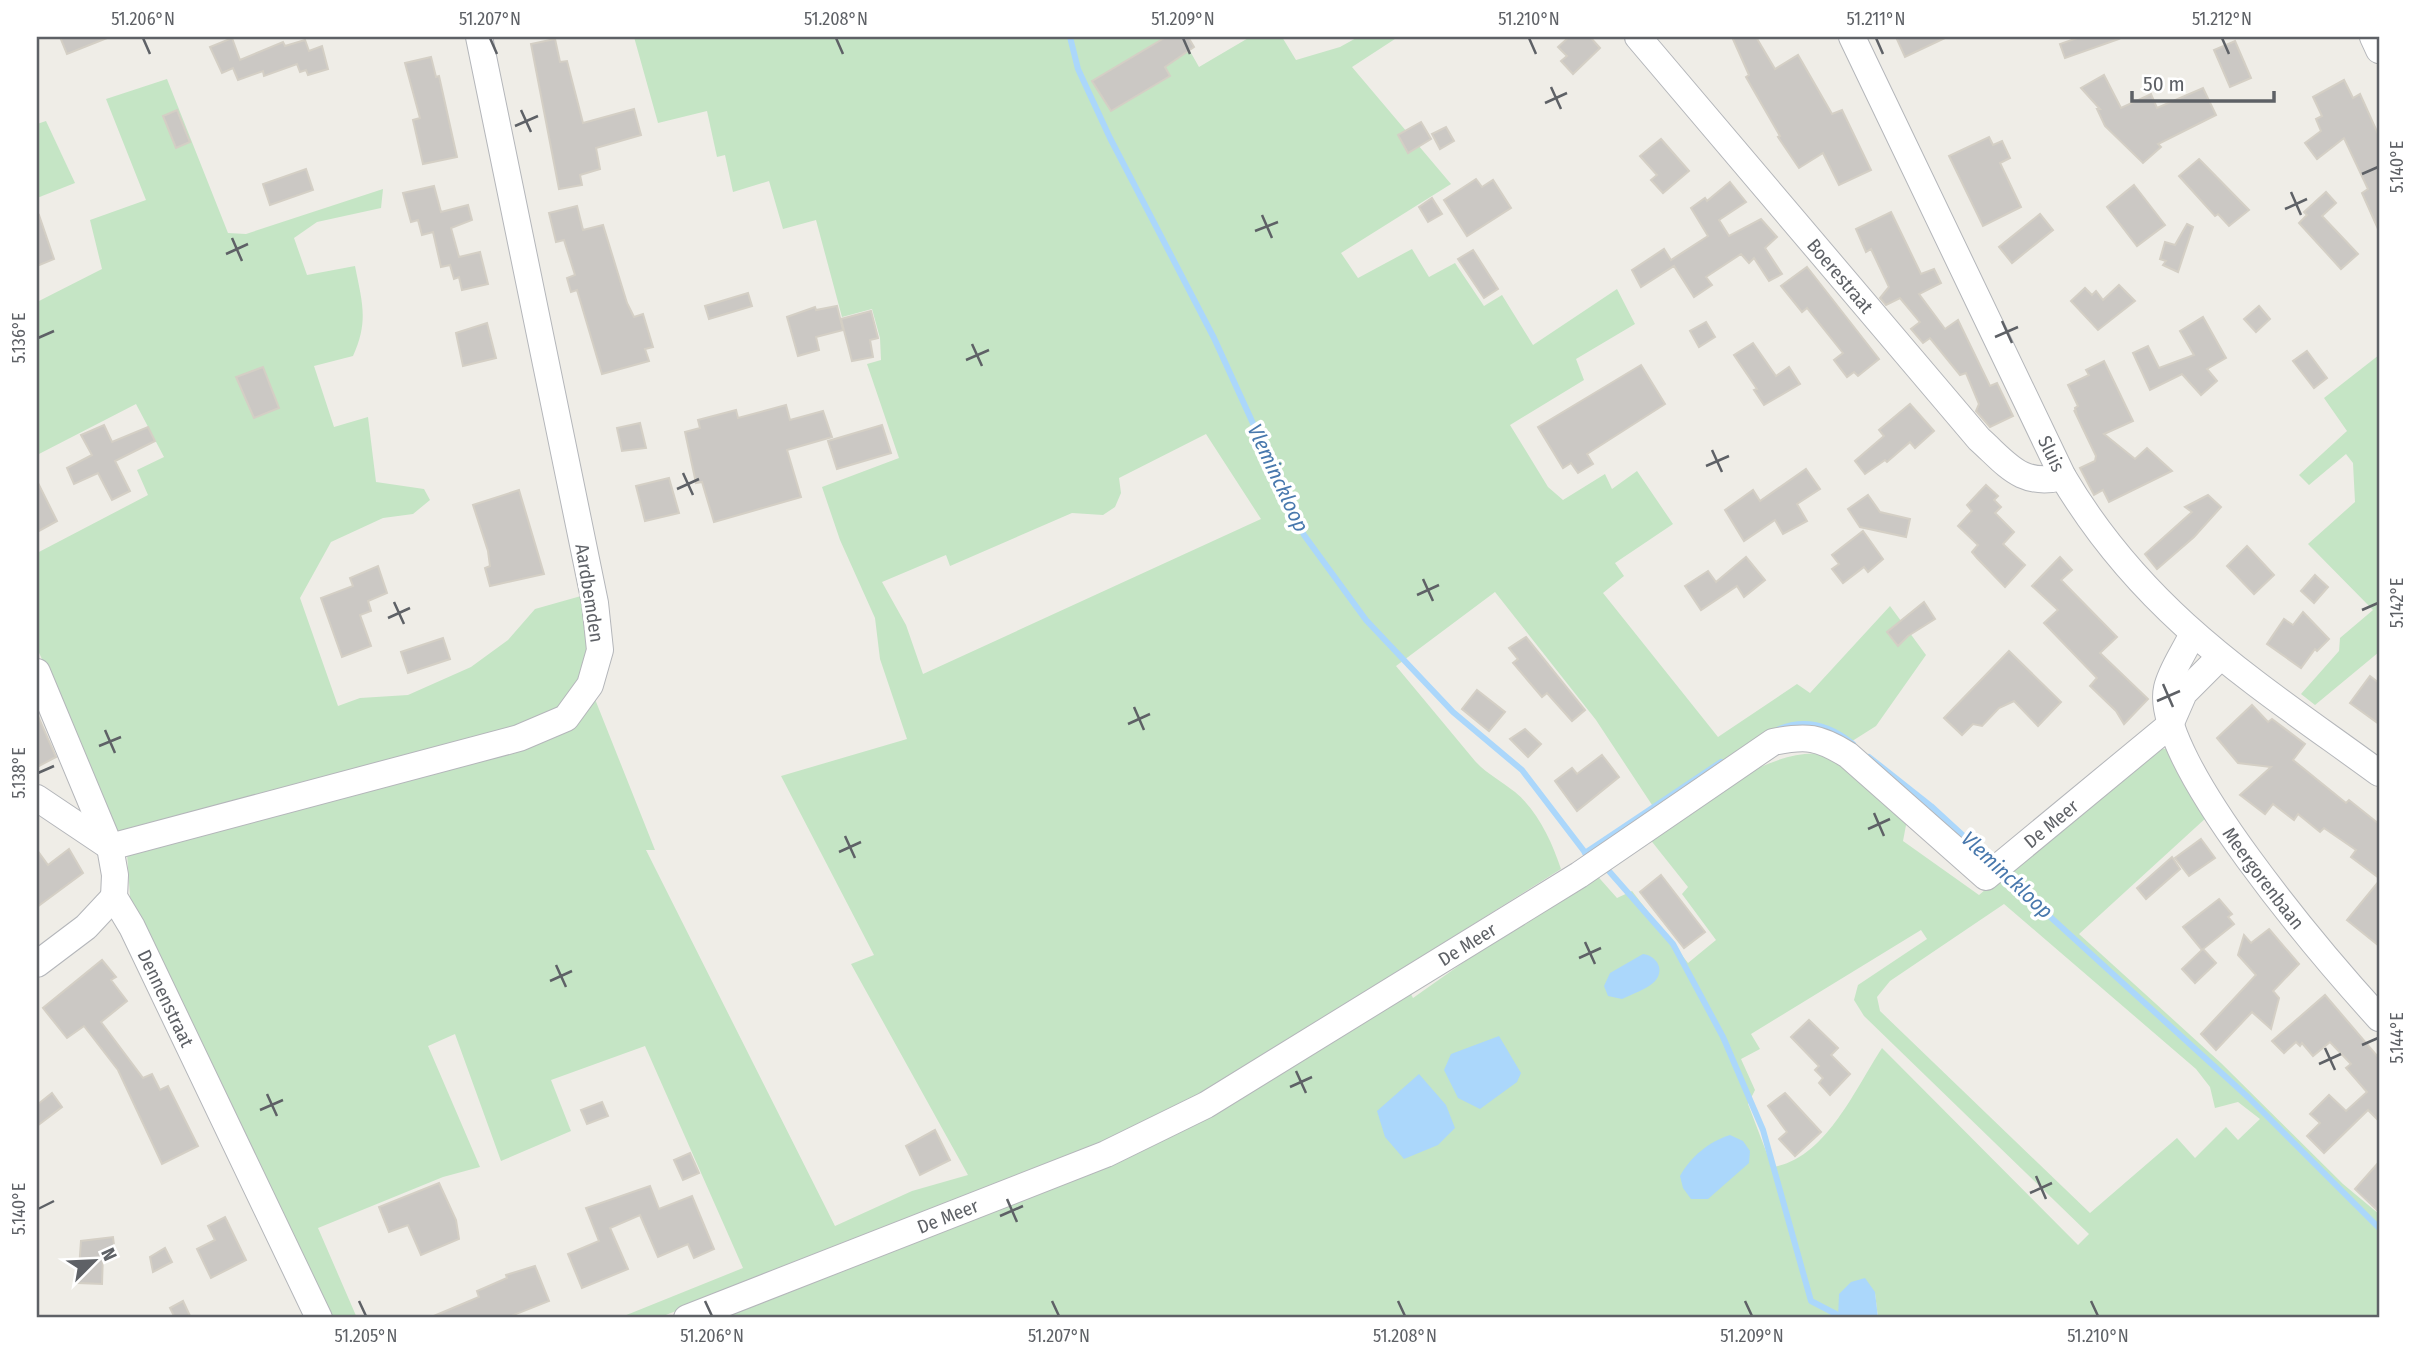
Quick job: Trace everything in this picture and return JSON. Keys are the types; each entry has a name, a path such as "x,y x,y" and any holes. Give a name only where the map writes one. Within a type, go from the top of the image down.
{"street":[{"name":"Aardbemden","path":"110,847 519,738 566,718 590,685 600,650 595,603 478,37"},
{"name":"Boerestraat","path":"1638,37 1979,439 2018,474 2031,480 2045,482 2063,477"},
{"name":"Sluis","path":"1852,37 2063,477 2113,552 2192,635 2379,774"},
{"path":"2373,37 2379,50"},
{"name":"Meergorenbaan","path":"2192,635 2167,689 2170,725 2235,841 2379,1018"},
{"path":"2170,725 2184,693 2220,657"},
{"name":"Dennenstraat","path":"37,671 110,847 115,875 114,897 132,927 319,1318"},
{"name":"De Meer","path":"687,1318 1106,1154 1206,1105 1579,874 1773,742 1800,736 1825,741 1986,877 2170,725"},
{"path":"37,798 110,847"},
{"path":"37,964 86,927 114,897"}],"green space":[{"path":"634,37 1182,37 1199,67 1250,37 1282,37 1296,60 1340,47 1358,37 1398,37 1352,67 1451,184 1341,253 1358,278 1412,249 1429,277 1455,263 1484,306 1502,295 1533,345 1617,289 1635,324 1576,359 1584,380 1510,425 1548,487 1563,500 1605,474 1612,489 1637,471 1673,524 1615,563 1624,576 1603,593 1718,737 1797,684 1810,693 1890,606 1926,655 1876,726 1846,745 1806,734 1656,811 1596,720 1495,592 1396,666 1475,761 1531,808 1549,838 1561,869 1399,971 1413,998 1593,871 1617,898 1632,891 1688,963 1716,940 1682,894 1688,887 1649,838 1716,792 1770,763 1797,755 1822,754 1844,762 1907,820 1903,841 1979,895 2156,748 2166,749 2207,817 2079,934 2221,1063 2343,1184 2379,1214 2379,1318 1878,1318 1875,1293 1836,1314 1838,1318 716,1318 1117,1141 658,1318 619,1318 743,1268 645,1046 551,1080 571,1131 501,1161 455,1034 428,1046 480,1167 443,1177 318,1228 357,1318 332,1318 142,933 130,897 127,853 37,648 37,553 148,495 137,470 164,457 136,404 37,455 37,302 102,269 90,220 146,200 106,99 167,79 228,233 246,234 383,189 381,208 317,222 294,238 307,275 355,266 363,311 358,344 353,356 314,366 334,427 368,417 376,482 424,489 430,500 413,514 383,518 331,542 300,598 338,706 360,698 408,695 471,667 508,640 535,609 581,596 588,635 585,674 655,850 646,850 835,1226 912,1191 968,1175 851,964 874,955 781,776 907,739 880,659 875,618 840,540 822,487 899,458 867,364 881,360 880,338 872,309 842,317 816,220 783,229 769,181 733,192 725,155 717,157 707,111 658,123","holes":["1206,434 1261,519 923,674 906,625 882,582 946,555 950,566 1072,513 1103,515 1115,507 1121,493 1119,478","2004,904 2196,1069 2210,1087 2215,1108 2238,1102 2260,1119 2238,1140 2226,1127 2195,1158 2177,1138 2090,1213 1880,1011 1877,997 1890,981","1921,930 1927,939 1858,985 1854,1000 1864,1016 2089,1234 2078,1245 1882,1048 1849,1102 1823,1137 1791,1162 1772,1167 1748,1104 1755,1090 1741,1059 1760,1049 1751,1034"]},
{"path":"46,121 75,183 37,198 37,124"},
{"path":"2379,355 2379,652 2315,705 2301,694 2339,651 2340,638 2373,610 2308,544 2355,502 2353,463 2346,454 2309,485 2299,475 2347,431 2324,398"}],"water":[{"path":"1643,954 1656,961 1660,970 1657,979 1646,988 1622,999 1608,996 1604,986 1610,973"},
{"path":"1499,1036 1521,1073 1517,1082 1480,1109 1458,1098 1444,1070 1451,1054"},
{"path":"1419,1074 1446,1105 1455,1128 1438,1145 1404,1159 1385,1137 1377,1111"},
{"path":"1730,1135 1743,1141 1750,1151 1749,1163 1708,1199 1691,1199 1683,1188 1680,1176 1684,1169 1701,1151"},
{"path":"1865,1278 1875,1292 1878,1318 1838,1318 1839,1294 1851,1282"}],"building":[{"path":"60,37 107,37 107,38 67,54"},
{"path":"1166,37 1188,37 1194,47 1165,67 1170,76 1111,111 1092,81"},
{"path":"1569,37 1590,37 1600,48 1573,74 1561,61 1567,56 1558,47"},
{"path":"1732,37 1756,37 1775,69 1798,55 1832,114 1842,110 1871,170 1839,185 1823,153 1799,168 1778,137 1780,136 1746,77 1749,75"},
{"path":"1896,37 1947,37 1905,57"},
{"path":"2080,37 2119,39 2065,58 2060,44"},
{"path":"232,38 240,60 283,42 285,46 305,40 309,51 322,46 328,69 308,75 306,70 300,72 297,64 264,76 263,71 238,80 233,68 222,73 210,47"},
{"path":"555,39 560,62 567,61 583,123 634,109 641,135 596,148 600,169 580,175 582,185 559,189 531,44"},
{"path":"2235,41 2251,78 2230,87 2214,50"},
{"path":"431,57 436,77 439,76 457,157 423,164 413,120 420,118 405,63"},
{"path":"2104,75 2121,108 2151,94 2157,108 2203,88 2216,115 2158,144 2161,147 2143,163 2105,126 2097,109 2100,109 2081,88"},
{"path":"2344,80 2353,98 2360,94 2379,136 2379,231 2362,193 2368,189 2344,138 2317,159 2305,143 2321,131 2316,119 2322,116 2313,97"},
{"path":"177,110 190,142 176,148 163,116"},
{"path":"1421,122 1431,139 1408,153 1398,135"},
{"path":"1446,127 1454,141 1440,149 1432,134"},
{"path":"1989,137 1993,145 2002,141 2010,158 2000,163 2021,207 1983,226 1949,156"},
{"path":"1661,139 1689,171 1663,193 1651,180 1657,175 1640,156"},
{"path":"2199,159 2249,210 2229,226 2218,214 2215,216 2179,176"},
{"path":"306,169 313,190 270,205 263,184"},
{"path":"1476,179 1482,187 1493,180 1511,208 1467,236 1444,200"},
{"path":"1730,182 1746,202 1719,220 1729,236 1761,219 1777,237 1765,248 1782,274 1769,281 1754,258 1749,263 1741,254 1706,277 1712,285 1694,297 1674,266 1641,287 1632,270 1664,249 1671,260 1708,236 1691,208 1705,198 1707,201"},
{"path":"2134,185 2165,225 2137,246 2107,207"},
{"path":"434,186 441,212 468,205 472,220 451,228 459,257 480,252 488,284 462,290 459,277 454,279 450,265 441,267 433,232 422,235 418,220 411,222 403,193"},
{"path":"2326,192 2336,203 2322,216 2358,254 2341,269 2299,223 2307,215 2304,212"},
{"path":"1432,198 1442,214 1428,222 1419,207"},
{"path":"577,206 583,230 603,225 627,303 634,317 643,314 653,347 645,349 649,361 602,374 577,290 571,292 567,278 575,275 564,240 556,242 549,213"},
{"path":"1891,212 1921,274 1934,269 1941,283 1919,294 1945,329 1958,320 1990,386 1997,383 2013,416 1990,427 1976,411 1979,404 1966,373 1960,375 1930,338 1923,343 1911,329 1920,322 1900,298 1886,305 1880,298 1889,287 1871,249 1866,252 1856,229"},
{"path":"2040,214 2053,230 2012,263 1999,247"},
{"path":"39,215 54,259 37,266 37,216"},
{"path":"2187,224 2193,227 2178,272 2163,265 2166,261 2160,259 2165,242 2175,245"},
{"path":"1473,250 1498,289 1484,298 1458,259"},
{"path":"1807,267 1879,359 1858,376 1854,372 1847,377 1834,360 1843,353 1807,308 1802,312 1781,286"},
{"path":"2119,285 2135,301 2098,330 2071,301 2085,288 2092,295 2096,291 2103,300"},
{"path":"748,293 752,306 709,319 705,306"},
{"path":"837,306 843,330 816,337 819,350 798,356 787,317 815,307 816,310"},
{"path":"2259,306 2270,319 2256,332 2244,319"},
{"path":"871,311 878,338 870,340 873,357 852,361 841,319"},
{"path":"2203,317 2226,358 2207,369 2217,381 2201,395 2182,374 2150,390 2133,353 2148,346 2159,368 2194,355 2180,331"},
{"path":"1706,322 1715,337 1699,347 1690,331"},
{"path":"487,323 496,358 463,366 456,333"},
{"path":"1753,343 1776,376 1789,367 1800,384 1764,405 1754,390 1757,389 1734,355"},
{"path":"2307,351 2327,378 2314,388 2293,361"},
{"path":"2104,361 2133,421 2104,434 2135,459 2147,448 2172,471 2109,502 2103,490 2094,495 2080,468 2095,461 2096,456 2074,410 2076,412 2075,408 2078,406 2068,385 2089,375 2086,370"},
{"path":"1641,365 1665,404 1587,454 1593,464 1578,473 1571,463 1563,468 1538,427"},
{"path":"263,367 279,408 254,418 236,377"},
{"path":"1910,404 1934,431 1915,448 1910,442 1887,462 1885,460 1865,474 1855,461 1884,436 1879,430"},
{"path":"786,405 790,420 823,411 832,437 787,450 801,497 714,522 702,482 696,483 685,432 700,428 698,420 736,410 738,418"},
{"path":"640,423 646,448 622,451 617,428"},
{"path":"104,425 112,442 148,427 155,441 115,461 130,491 112,500 98,473 74,484 67,468 92,455 81,435"},
{"path":"882,425 891,453 837,469 828,441"},
{"path":"1806,469 1820,489 1797,504 1807,521 1783,534 1775,520 1744,541 1725,510 1753,490 1760,501"},
{"path":"669,478 679,513 645,521 636,486"},
{"path":"37,481 57,521 37,532"},
{"path":"1986,485 1998,496 1994,500 2001,507 1995,513 2014,532 2003,544 2025,565 2005,587 1972,552 1978,545 1958,526 1972,511 1967,505"},
{"path":"519,490 544,574 490,586 485,568 490,566 488,551 473,505"},
{"path":"1868,495 1880,512 1910,519 1906,537 1860,527 1848,509"},
{"path":"2208,495 2221,507 2194,537 2157,569 2145,554 2192,512 2185,507"},
{"path":"1863,531 1883,559 1868,572 1864,567 1843,583 1832,569 1839,564 1832,555"},
{"path":"2247,546 2274,575 2254,594 2227,566"},
{"path":"1746,557 1765,580 1744,597 1737,586 1701,610 1685,586 1708,571 1716,582"},
{"path":"2060,557 2072,570 2061,580 2117,637 2100,653 2148,699 2124,724 2116,711 2090,686 2097,678 2044,623 2058,610 2032,586"},
{"path":"378,566 387,593 368,601 371,611 360,615 371,646 342,657 321,598 353,586 350,578"},
{"path":"2315,575 2328,587 2314,603 2301,591"},
{"path":"1924,602 1935,619 1908,636 1898,646 1887,632"},
{"path":"2303,612 2329,639 2317,651 2315,649 2301,668 2267,644 2284,619 2293,625"},
{"path":"1526,637 1585,710 1572,721 1547,693 1542,697 1513,663 1518,659 1509,648"},
{"path":"443,638 450,659 408,673 401,652"},
{"path":"2009,651 2061,702 2038,726 2014,701 1999,708 1982,726 1973,724 1962,735 1944,718"},
{"path":"2370,676 2379,683 2379,724 2350,703"},
{"path":"1477,690 1505,712 1489,731 1462,709"},
{"path":"2252,705 2268,722 2272,719 2305,744 2293,760 2346,803 2349,800 2379,824 2379,878 2351,857 2356,850 2324,828 2320,832 2298,814 2294,820 2273,804 2265,814 2240,795 2271,767 2238,763 2217,738"},
{"path":"37,714 56,757 37,767"},
{"path":"1525,729 1541,744 1528,757 1510,739"},
{"path":"1602,755 1619,777 1577,811 1555,781 1572,768 1577,774"},
{"path":"2201,839 2215,858 2189,876 2175,858"},
{"path":"69,849 83,873 37,907 37,850 48,865"},
{"path":"2172,857 2180,869 2146,899 2137,888"},
{"path":"1661,875 1705,932 1684,948 1640,892"},
{"path":"2379,881 2379,946 2347,920"},
{"path":"2219,899 2232,914 2228,917 2234,924 2203,949 2216,963 2195,983 2182,969 2202,950 2183,927"},
{"path":"2269,929 2299,964 2273,991 2279,998 2271,1029 2252,1012 2216,1050 2201,1034 2256,975 2238,955 2244,935 2251,943"},
{"path":"102,960 116,977 111,980 127,1001 101,1022 143,1078 152,1074 160,1090 168,1086 198,1146 162,1164 118,1070 84,1026 67,1038 43,1008"},
{"path":"2325,995 2379,1058 2379,1121 2368,1110 2324,1153 2307,1136 2320,1123 2310,1114 2329,1095 2346,1111 2367,1092 2346,1068 2351,1064 2330,1042 2313,1056 2302,1043 2300,1046 2296,1042 2284,1053 2272,1041"},
{"path":"1809,1020 1838,1048 1831,1055 1850,1074 1830,1095 1819,1083 1823,1078 1815,1070 1819,1066 1791,1037"},
{"path":"52,1093 62,1107 37,1126 37,1105"},
{"path":"1785,1093 1821,1132 1795,1156 1779,1139 1787,1132 1768,1106"},
{"path":"602,1102 608,1116 587,1124 581,1110"},
{"path":"935,1130 950,1160 920,1175 906,1146"},
{"path":"690,1153 699,1173 683,1180 674,1160"},
{"path":"2379,1162 2379,1212 2355,1189"},
{"path":"439,1183 456,1220 459,1239 421,1255 408,1225 389,1232 379,1207"},
{"path":"650,1186 659,1209 692,1196 714,1249 694,1258 688,1244 658,1257 640,1215 610,1228 628,1269 582,1288 568,1254 599,1241 586,1208"},
{"path":"225,1217 246,1260 211,1278 197,1249 215,1240 208,1226"},
{"path":"113,1237 115,1253 103,1254 102,1284 78,1283 81,1241"},
{"path":"165,1248 172,1262 153,1272 150,1257"},
{"path":"535,1266 549,1301 506,1318 429,1318 479,1297 477,1291 507,1278 506,1275"},
{"path":"183,1301 191,1318 175,1318 170,1308"}],"waterway":[{"name":"Vleminckloop","path":"1070,37 1078,69 1110,138 1214,338 1304,535 1366,620 1453,712 1522,770 1587,855"},
{"name":"Vleminckloop","path":"1779,729 1799,724 1818,726 1827,728 1853,744"},
{"name":"Vleminckloop","path":"1869,757 1931,806 1994,864"},
{"name":"Vleminckloop","path":"1585,853 1721,762"},
{"path":"1608,870 1673,944 1723,1037 1763,1130 1811,1301 1836,1314"},
{"name":"Vleminckloop","path":"2001,872 2249,1098 2379,1228"}]}
